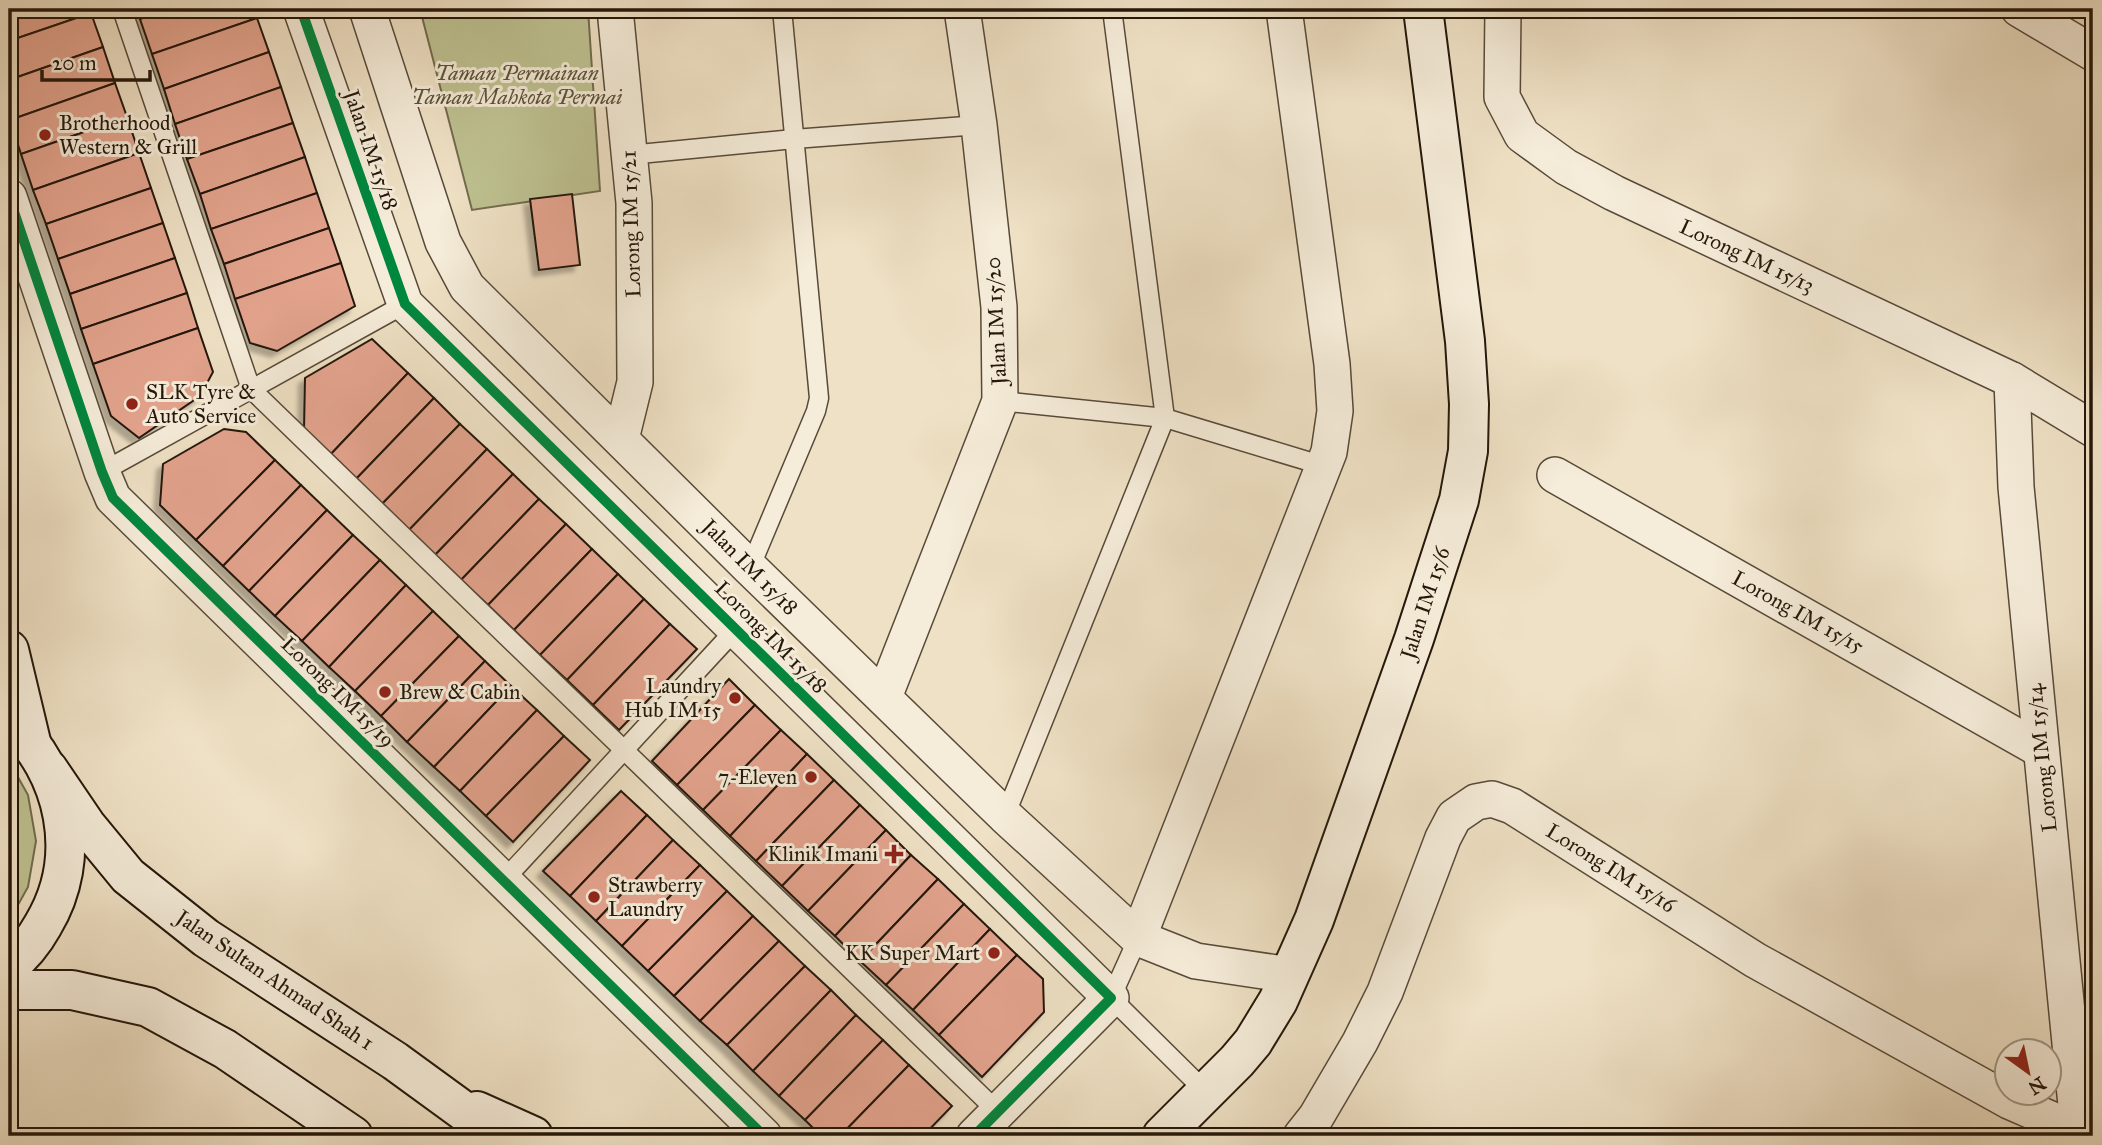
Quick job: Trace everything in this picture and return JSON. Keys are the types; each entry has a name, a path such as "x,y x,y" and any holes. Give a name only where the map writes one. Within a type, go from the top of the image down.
{"street":[{"name":"Jalan IM 15/18","path":"302,9 405,304"},
{"name":"Jalan IM 15/18","path":"367,9 443,242 467,287 1004,817 1138,938 1196,961 1290,975"},
{"name":"Lorong IM 15/21","path":"615,9 634,203 635,382 621,439"},
{"name":"Jalan IM 15/20","path":"884,697 1000,401 999,307 962,9"},
{"path":"1138,938 1329,452 1335,411 1332,364 1284,9"},
{"name":"Jalan IM 15/6","path":"1162,1136 1253,1042 1278,1001 1314,919 1414,639 1459,500 1468,451 1469,404 1465,341 1423,9"},
{"name":"Lorong IM 15/13","path":"1503,9 1502,97 1522,135 1566,166 1614,193 2012,380 2093,429"},
{"path":"2019,9 2093,53"},
{"name":"Lorong IM 15/19","path":"9,198 113,498 764,1136"},
{"name":"Lorong IM 15/18","path":"405,304 1111,998"},
{"name":"Lorong IM 15/14","path":"2012,380 2016,486 2078,1134"},
{"name":"Lorong IM 15/15","path":"1555,475 2041,750"},
{"path":"9,650 29,744 60,798 66,829 65,861 59,890 33,941 9,966"},
{"name":"Jalan Sultan Ahmad Shah 1","path":"29,744 86,825 128,876 206,938 441,1093 498,1136"},
{"name":"Lorong IM 15/16","path":"1301,1136 1316,1117 1385,992 1443,838 1454,817 1476,802 1492,799 1512,806 1755,960 2009,1101 2078,1134"},
{"path":"9,990 72,990 148,1007 225,1049 353,1136"},
{"path":"974,1136 1111,998"},
{"path":"441,1093 533,1136"}],"lane":[{"path":"122,9 251,389 998,1112"},
{"path":"750,568 816,411 819,398 782,9"},
{"path":"1004,817 1165,418 1112,9"},
{"path":"629,155 978,125"},
{"path":"102,472 405,304"},
{"path":"1000,401 1165,418 1324,466"},
{"path":"503,881 736,629"},
{"path":"1138,938 1111,998 1206,1092"}],"green space":[{"name":"Taman Permainan Taman Mahkota Permai","path":"420,9 588,9 600,191 472,210"},
{"path":"9,761 28,795 36,841 28,887 9,921"}],"building":[{"path":"9,9 89,9 91,13 9,41"},
{"path":"137,9 169,9 140,19"},
{"path":"169,9 254,9 257,18 152,54 140,19"},
{"path":"91,13 103,47 9,80 9,41"},
{"path":"257,18 269,52 164,89 152,54"},
{"path":"103,47 115,83 10,120 9,80"},
{"path":"269,52 281,87 175,124 164,89"},
{"path":"115,83 127,117 21,154 10,120"},
{"path":"281,87 293,123 187,159 175,124"},
{"path":"127,117 139,153 33,190 21,154"},
{"path":"293,123 305,157 200,194 187,159"},
{"path":"139,153 151,188 46,224 33,190"},
{"path":"305,157 317,193 211,229 200,194"},
{"path":"151,188 163,223 58,259 46,224"},
{"path":"317,193 329,228 224,264 211,229"},
{"path":"572,194 580,265 539,270 530,199"},
{"path":"163,223 175,258 70,294 58,259"},
{"path":"329,228 341,263 235,299 224,264"},
{"path":"175,258 187,293 81,329 70,294"},
{"path":"341,263 355,306 277,351 250,343 235,299"},
{"path":"187,293 198,328 93,364 81,329"},
{"path":"198,328 213,372 200,396 139,438 111,416 93,364"},
{"path":"372,339 408,373 330,455 304,430 305,378"},
{"path":"408,373 434,398 356,479 330,455"},
{"path":"434,398 460,424 382,504 356,479"},
{"path":"460,424 487,449 409,530 382,504"},
{"path":"224,429 246,432 275,460 196,540 160,505 163,464"},
{"path":"487,449 513,474 435,555 409,530"},
{"path":"275,460 301,485 223,566 196,540"},
{"path":"513,474 539,499 461,580 435,555"},
{"path":"301,485 327,510 249,591 223,566"},
{"path":"539,499 566,524 488,605 461,580"},
{"path":"327,510 353,535 275,616 249,591"},
{"path":"566,524 592,549 514,630 488,605"},
{"path":"353,535 380,560 302,641 275,616"},
{"path":"592,549 618,574 540,655 514,630"},
{"path":"380,560 406,585 329,667 302,641"},
{"path":"618,574 644,599 567,680 540,655"},
{"path":"406,585 433,611 355,691 329,667"},
{"path":"644,599 670,624 593,705 567,680"},
{"path":"433,611 459,636 381,716 355,691"},
{"path":"670,624 697,649 619,730 593,705"},
{"path":"459,636 485,661 407,742 381,716"},
{"path":"485,661 511,686 434,767 407,742"},
{"path":"729,679 755,705 677,785 652,761"},
{"path":"511,686 537,710 460,791 434,767"},
{"path":"755,705 781,730 703,810 677,785"},
{"path":"537,710 564,736 486,816 460,791"},
{"path":"781,730 807,754 730,836 703,810"},
{"path":"564,736 590,760 513,842 486,816"},
{"path":"807,754 834,780 756,861 730,836"},
{"path":"834,780 860,805 782,886 756,861"},
{"path":"621,791 647,815 570,896 543,871"},
{"path":"860,805 886,830 808,911 782,886"},
{"path":"647,815 673,840 596,921 570,896"},
{"path":"886,830 911,855 835,936 808,911"},
{"path":"673,840 700,865 622,946 596,921"},
{"path":"911,855 938,879 860,961 835,936"},
{"path":"700,865 727,891 648,971 622,946"},
{"path":"938,879 964,904 886,985 860,961"},
{"path":"727,891 753,916 674,996 648,971"},
{"path":"964,904 990,929 913,1010 886,985"},
{"path":"753,916 779,941 700,1021 674,996"},
{"path":"990,929 1017,955 939,1035 913,1010"},
{"path":"779,941 805,966 727,1045 700,1021"},
{"path":"1017,955 1043,979 1044,1012 982,1077 939,1035"},
{"path":"805,966 831,990 753,1071 727,1045"},
{"path":"831,990 856,1015 779,1096 753,1071"},
{"path":"856,1015 883,1040 805,1120 779,1096"},
{"path":"883,1040 909,1065 840,1136 821,1136 805,1120"},
{"path":"909,1065 952,1106 923,1136 840,1136"}],"cycle path":[{"path":"301,9 405,304 1111,998 974,1136"},
{"path":"9,197 113,498 764,1136"}],"place":[{"name":"Brotherhood Western & Grill","path":"45,135"},
{"name":"SLK Tyre & Auto Service","path":"132,404"},
{"name":"Brew & Cabin","path":"385,692"},
{"name":"Laundry Hub IM 15","path":"735,698"},
{"name":"7-Eleven","path":"811,777"},
{"name":"Klinik Imani","path":"894,854"},
{"name":"Strawberry Laundry","path":"594,897"},
{"name":"KK Super Mart","path":"994,953"}]}
